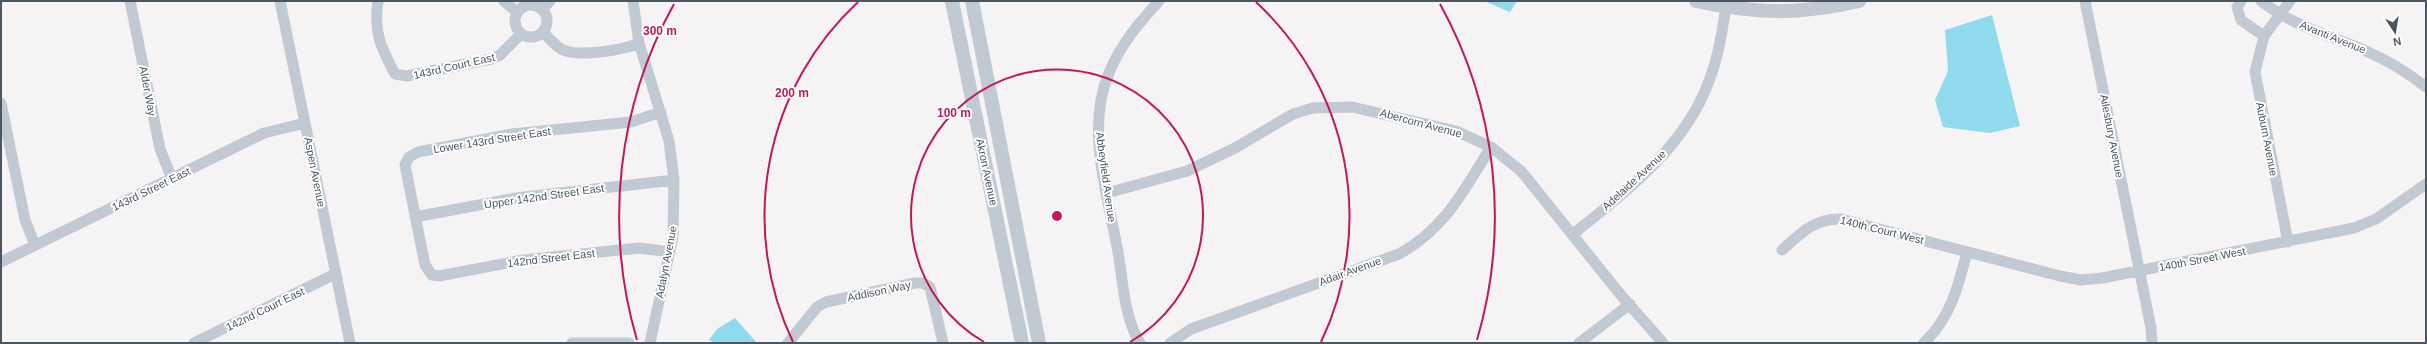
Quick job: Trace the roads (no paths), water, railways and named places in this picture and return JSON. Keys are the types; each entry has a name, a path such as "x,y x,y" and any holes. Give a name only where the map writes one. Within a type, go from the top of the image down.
{"street":[{"name":"Alder Way","path":"130,1 160,149 172,179"},
{"name":"Aspen Avenue","path":"280,1 350,343"},
{"name":"143rd Court East","path":"378,1 376,21 377,36 395,74 407,76 491,59 500,55 521,34"},
{"path":"504,1 516,12"},
{"name":"Adalyn Avenue","path":"633,1 639,43 669,141 674,180 675,215 670,252 650,343"},
{"name":"Akron Avenue","path":"952,1 1022,343"},
{"name":"Akron Avenue","path":"972,1 1039,343"},
{"name":"Abbeyfield Avenue","path":"1140,343 1131,322 1106,193 1099,143 1099,119 1108,74 1133,30 1159,1"},
{"path":"1696,1 1758,11 1810,11 1859,1"},
{"name":"Ailesbury Avenue","path":"2085,1 2151,328 2152,343"},
{"path":"2241,1 2237,7 2241,20 2264,36"},
{"path":"2261,1 2280,16"},
{"name":"Auburn Avenue","path":"2288,242 2256,82 2256,60 2264,36 2290,1"},
{"path":"529,4 546,5 547,20 542,32 532,37 521,34 515,24 516,12 529,4"},
{"name":"Adelaide Avenue","path":"1573,234 1651,167 1684,129 1709,82 1716,63 1726,7"},
{"name":"Avanti Avenue","path":"2280,16 2312,31 2366,50 2385,60 2426,87"},
{"path":"542,32 560,48 573,53 628,48 639,43"},
{"path":"1,103 24,220 35,245"},
{"name":"Abercorn Avenue","path":"1106,193 1187,171 1236,148 1293,114 1313,108 1338,106 1368,110 1456,131 1491,147 1511,161 1521,171 1663,343"},
{"name":"Lower 143rd Street East","path":"415,217 405,165 409,157 418,152 512,134 631,122 661,112"},
{"name":"143rd Street East","path":"1,262 264,133 305,123"},
{"name":"Adair Avenue","path":"1170,343 1191,329 1399,254 1414,246 1428,236 1449,212 1491,147"},
{"name":"Upper 142nd Street East","path":"415,217 516,198 674,180"},
{"name":"140th Street West","path":"1968,252 2081,280 2139,271 2288,242 2367,224 2426,184"},
{"name":"142nd Street East","path":"415,217 425,265 432,275 439,276 524,260 639,248 670,252"},
{"name":"140th Court West","path":"1782,250 1812,225 1833,219 1848,220 1968,252"},
{"path":"1924,343 1938,328 1950,309 1968,252"},
{"name":"142nd Court East","path":"194,343 335,274"},
{"name":"Addison Way","path":"788,343 817,307 826,302 923,283 930,287 933,294 943,343"},
{"path":"1579,343 1630,304"},
{"path":"578,343 629,343"}],"water":[{"path":"1484,1 1517,1 1510,12"},
{"path":"1992,15 2020,126 1990,133 1943,127 1935,100 1948,71 1945,30"},
{"path":"735,318 757,343 715,343 709,340 717,329"}]}
